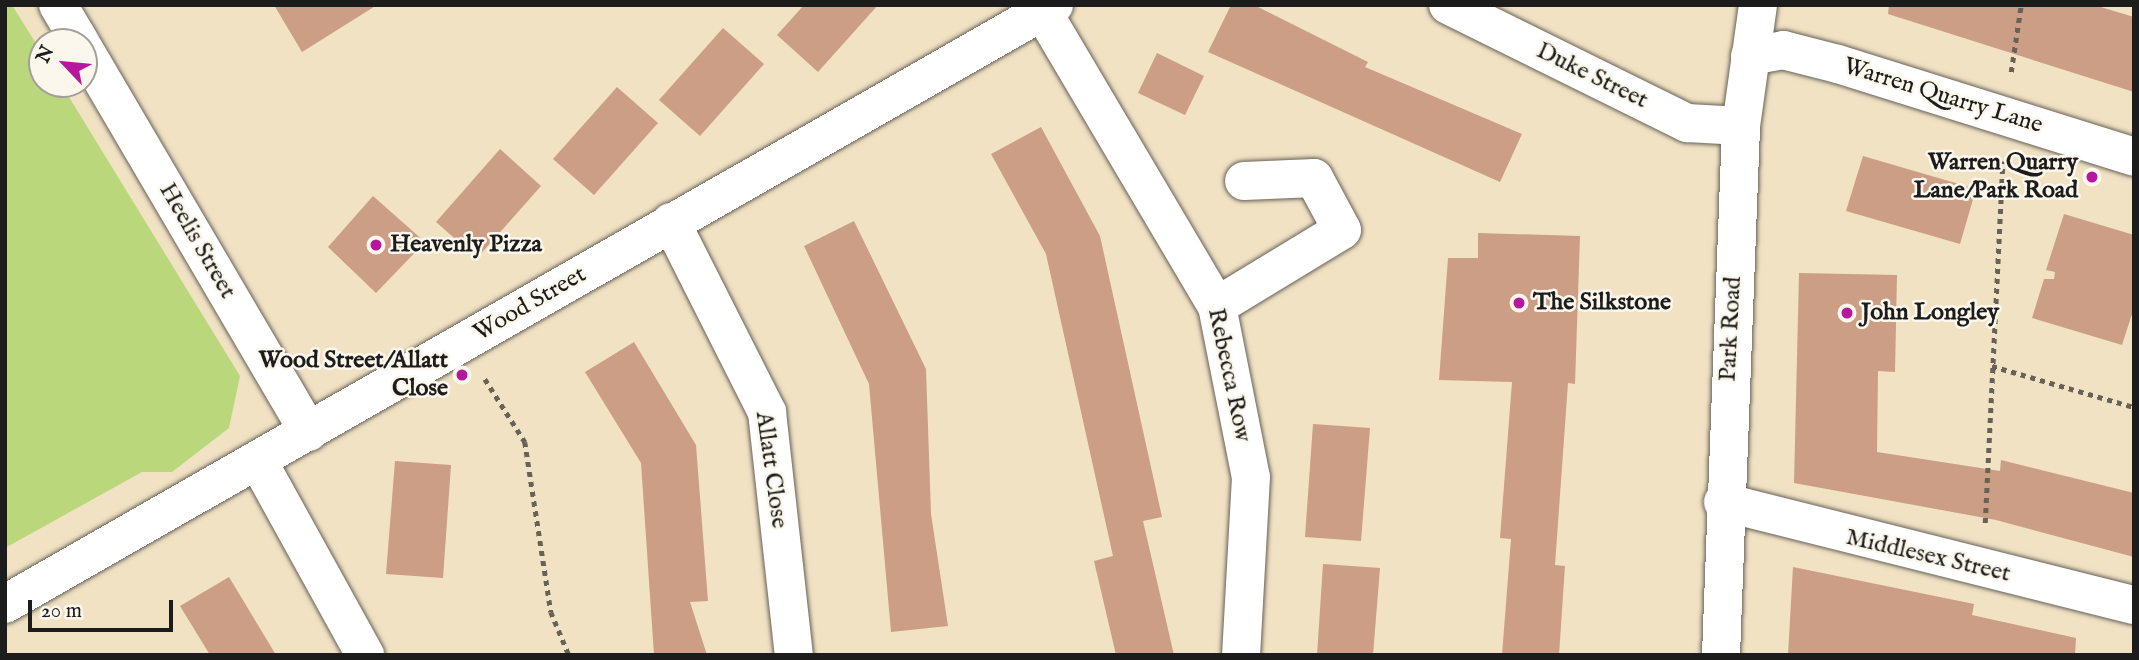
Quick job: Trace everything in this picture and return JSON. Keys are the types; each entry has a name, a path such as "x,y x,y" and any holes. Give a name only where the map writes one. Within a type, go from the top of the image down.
{"main road":[{"path":"58,5 72,28"},
{"name":"Duke Street","path":"1448,5 1687,123 1741,125"},
{"name":"Park Road","path":"1721,655 1723,502 1741,125 1758,5"},
{"name":"Wood Street","path":"5,604 671,222 1049,10"},
{"name":"Rebecca Row","path":"1049,10 1217,306 1251,477 1241,655"},
{"name":"Warren Quarry Lane","path":"1750,56 1783,50 2005,113 2134,158"},
{"name":"Heelis Street","path":"98,74 309,432"},
{"path":"1217,306 1342,230 1314,178 1244,181"},
{"name":"Allatt Close","path":"671,222 766,412 794,655"},
{"path":"258,461 365,655"},
{"name":"Middlesex Street","path":"1723,502 2134,605"}],"path":[{"path":"1983,569 2005,113 2021,5"},
{"path":"463,343 525,442 551,612 569,655"},
{"path":"1992,366 2134,407"}],"green space":[{"path":"5,5 12,5 28,31 28,98 70,98 240,376 229,428 172,472 142,472 5,548"}],"building":[{"path":"274,5 377,5 302,52"},
{"path":"804,5 878,5 818,72 777,35"},
{"path":"1231,5 1254,5 1368,62 1365,67 1522,134 1500,182 1208,52"},
{"path":"1889,5 2094,5 2134,17 2134,92 1888,14"},
{"path":"723,28 764,64 700,136 659,100"},
{"path":"1157,53 1204,76 1185,115 1138,93"},
{"path":"617,87 658,123 594,195 553,159"},
{"path":"1041,127 1100,236 1162,517 1143,521 1174,655 1116,655 1094,561 1113,556 1046,254 991,154"},
{"path":"500,149 541,186 477,258 436,222"},
{"path":"1863,156 1976,189 1960,244 1846,211"},
{"name":"Heavenly Pizza","path":"373,196 425,242 376,293 328,247"},
{"path":"2064,214 2134,235 2134,308 2122,345 2032,318 2044,279 2054,279 2055,272 2046,270"},
{"path":"854,221 926,369 931,514 948,626 891,632 869,384 804,246"},
{"path":"1478,233 1580,236 1575,384 1568,383 1555,565 1565,566 1559,655 1502,655 1511,539 1500,538 1512,382 1439,380 1448,258 1478,258"},
{"path":"1799,273 1897,275 1895,372 1878,371 1877,452 2000,471 2001,460 2134,493 2134,557 1996,520 1794,483"},
{"path":"634,342 696,445 708,601 690,602 707,655 654,655 641,463 585,372"},
{"path":"1313,424 1370,428 1361,541 1305,537"},
{"path":"395,461 451,465 443,578 386,574"},
{"path":"1323,564 1380,568 1373,655 1317,655"},
{"path":"1793,567 1974,604 1972,615 2076,638 2075,655 1788,655"},
{"path":"229,577 276,655 210,655 180,606"}],"place":[{"name":"Warren Quarry Lane/Park Road","path":"2092,177"},
{"name":"Heavenly Pizza","path":"376,245"},
{"name":"The Silkstone","path":"1519,303"},
{"name":"John Longley","path":"1847,313"},
{"name":"Wood Street/Allatt Close","path":"462,375"}]}
